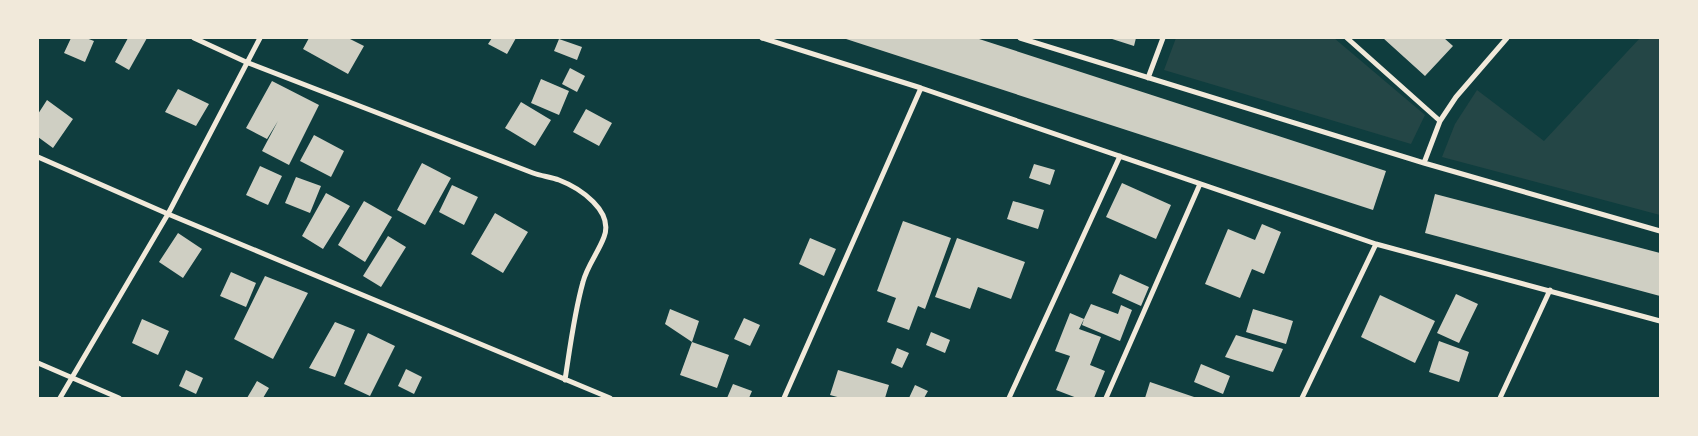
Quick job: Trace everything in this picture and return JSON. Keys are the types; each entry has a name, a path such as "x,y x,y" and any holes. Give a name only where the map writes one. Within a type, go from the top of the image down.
{"street":[{"path":"194,38 246,62 533,173 559,180 588,196 602,212 606,229 604,238 590,263 583,281 565,380"},
{"path":"60,398 168,214 260,38"},
{"path":"762,38 921,88 1376,244 1660,321"},
{"path":"1020,38 1424,163 1660,231"},
{"path":"1148,78 1163,38"},
{"path":"1347,38 1440,122"},
{"path":"1424,163 1440,122 1456,97 1507,38"},
{"path":"784,398 921,88"},
{"path":"1009,398 1120,156"},
{"path":"38,157 168,214 610,398"},
{"path":"1106,398 1200,184"},
{"path":"1302,398 1376,244"},
{"path":"1500,398 1550,290"},
{"path":"38,363 119,398"}],"shaded area":[{"path":"1176,38 1334,38 1425,115 1411,144 1164,70"},
{"path":"1640,38 1660,38 1660,215 1442,157 1455,124 1477,90 1544,141"}],"building":[{"path":"71,38 86,38 94,41 85,62 64,53"},
{"path":"128,38 147,38 129,70 115,62"},
{"path":"309,38 348,38 364,46 348,74 303,49"},
{"path":"492,38 516,38 507,54 488,44"},
{"path":"843,38 976,38 1386,171 1373,210"},
{"path":"1109,38 1136,38 1134,46"},
{"path":"1383,38 1444,38 1453,46 1425,76"},
{"path":"559,39 582,47 577,60 554,51"},
{"path":"570,68 585,76 577,92 562,84"},
{"path":"541,79 569,91 559,115 531,103"},
{"path":"272,81 319,105 289,165 262,151 278,121 267,139 246,128"},
{"path":"178,89 209,104 196,126 165,112"},
{"path":"47,100 73,119 53,148 38,137 38,114"},
{"path":"521,102 551,120 535,146 505,128"},
{"path":"586,109 612,123 599,146 573,132"},
{"path":"314,135 344,151 331,177 300,161"},
{"path":"422,163 451,178 425,225 397,210"},
{"path":"1034,164 1055,170 1050,185 1029,178"},
{"path":"260,166 282,176 268,205 246,195"},
{"path":"296,177 321,186 310,213 285,203"},
{"path":"1122,183 1171,205 1156,239 1106,217"},
{"path":"452,185 478,197 464,225 439,212"},
{"path":"326,193 350,206 323,249 302,236"},
{"path":"1435,194 1660,253 1660,296 1425,233"},
{"path":"364,201 392,217 365,262 338,245"},
{"path":"1013,201 1044,210 1038,229 1007,219"},
{"path":"495,213 528,232 503,273 471,254"},
{"path":"903,221 951,238 925,309 918,306 909,330 887,322 896,298 877,291"},
{"path":"1262,224 1281,232 1264,274 1252,269 1240,298 1205,284 1228,229 1255,240"},
{"path":"178,233 202,249 183,278 159,262"},
{"path":"388,236 406,247 381,287 363,276"},
{"path":"810,238 836,249 824,276 799,264"},
{"path":"957,238 1025,262 1011,299 978,287 970,309 935,297"},
{"path":"231,272 256,283 246,307 220,296"},
{"path":"1120,274 1149,287 1141,306 1112,293"},
{"path":"265,276 308,293 273,359 234,339"},
{"path":"1456,294 1478,304 1459,343 1437,333"},
{"path":"1380,295 1435,321 1415,363 1361,337"},
{"path":"1091,304 1118,314 1121,305 1132,310 1120,341 1082,325"},
{"path":"670,309 699,321 692,342 665,324"},
{"path":"1253,309 1293,321 1286,344 1246,332"},
{"path":"1070,313 1084,319 1079,329 1101,337 1090,365 1105,371 1094,398 1077,398 1056,390 1070,356 1055,351"},
{"path":"744,318 760,325 750,346 734,339"},
{"path":"142,319 169,331 158,355 132,343"},
{"path":"335,322 355,330 335,377 309,368"},
{"path":"931,332 950,340 945,353 926,345"},
{"path":"368,333 395,346 370,396 344,384"},
{"path":"1236,335 1283,349 1273,372 1225,357"},
{"path":"1439,341 1469,352 1459,382 1429,372"},
{"path":"692,342 729,355 717,388 680,375"},
{"path":"897,348 909,353 902,368 891,363"},
{"path":"1201,364 1230,376 1223,394 1194,382"},
{"path":"406,369 422,377 414,394 398,386"},
{"path":"186,370 203,378 196,394 179,386"},
{"path":"838,370 889,385 885,398 841,398 830,395"},
{"path":"257,381 269,388 263,398 247,398"},
{"path":"1150,382 1197,398 1145,398"},
{"path":"733,384 752,391 749,398 727,398"},
{"path":"915,385 928,391 924,398 909,398"}]}
